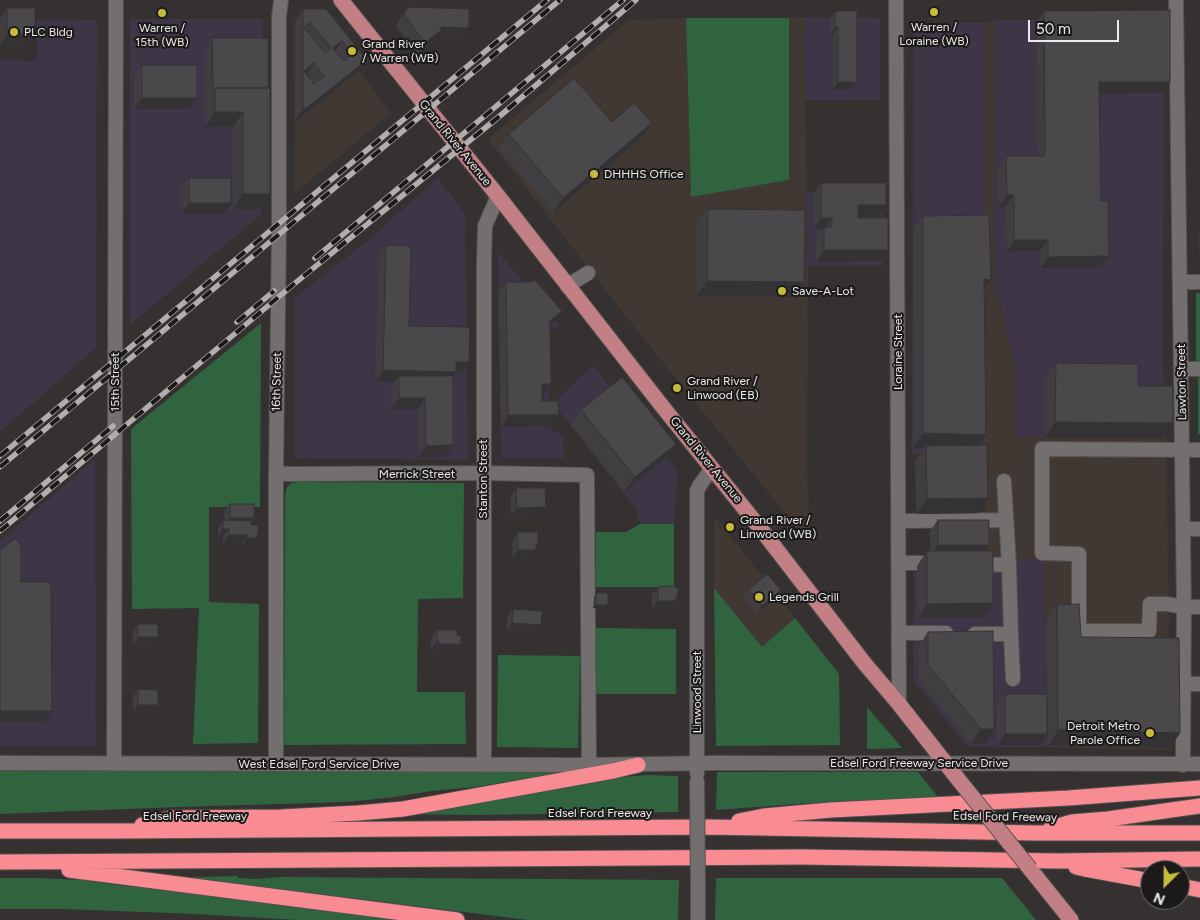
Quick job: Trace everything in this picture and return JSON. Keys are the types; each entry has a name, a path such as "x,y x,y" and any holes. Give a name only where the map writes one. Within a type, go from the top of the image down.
{"highway":[{"path":"116,831 172,818 280,817 402,809 638,765"},
{"path":"708,827 764,816 822,811 1068,798 1200,788"},
{"path":"1036,833 1072,822 1200,806"},
{"name":"Edsel Ford Freeway","path":"0,831 708,827 1036,833 1200,833"},
{"path":"5,862 792,857 1058,861 1200,859"},
{"path":"1058,861 1085,869 1140,879"},
{"path":"5,862 457,920"}],"main road":[{"name":"Grand River Avenue","path":"341,0 498,196 865,664 900,704 1071,920"}],"street":[{"name":"15th Street","path":"114,764 116,0"},
{"name":"16th Street","path":"276,763 276,473 279,227 278,17 281,0"},
{"name":"Loraine Street","path":"896,0 900,704"},
{"name":"Lawton Street","path":"1176,0 1182,368 1183,764"},
{"name":"Stanton Street","path":"484,765 483,473 485,226 498,196"},
{"path":"567,286 588,273"},
{"path":"1181,282 1200,282"},
{"path":"1182,368 1200,369"},
{"path":"1200,450 1042,448 1042,553 1079,554 1079,631 1149,631 1150,604 1200,607"},
{"name":"Linwood Street","path":"698,920 697,491 712,468"},
{"name":"Merrick Street","path":"276,473 588,475 589,765"},
{"path":"1004,481 1013,679"},
{"path":"899,521 1006,520"},
{"path":"1183,529 1200,529"},
{"path":"899,563 1009,564"},
{"path":"899,633 1011,634"},
{"path":"1184,684 1200,684"},
{"name":"West Edsel Ford Service Drive","path":"0,763 638,765"},
{"name":"Edsel Ford Freeway Service Drive","path":"638,765 1200,764"}],"shaded area":[{"path":"804,17 808,266 807,464 810,544 640,334 488,139 629,20 686,18 691,197 789,180 789,18"},
{"path":"804,17 880,18 880,100 805,100"},
{"path":"1164,18 1163,364 1166,438 1016,437 1016,366 994,283 995,20"},
{"path":"37,19 97,20 96,348 0,432 0,60 37,61"},
{"path":"130,19 263,19 262,214 130,325"},
{"path":"294,20 320,20 391,113 295,193"},
{"path":"995,20 994,283 1016,366 1017,437 1166,438 1171,750 1046,747 1044,560 985,560 985,23"},
{"path":"913,23 985,23 985,455 912,454"},
{"path":"438,178 465,214 468,460 295,458 295,298 373,236"},
{"path":"806,192 883,192 883,266 808,266"},
{"path":"498,252 560,325 546,334 551,429 563,436 564,458 501,458"},
{"path":"593,365 678,472 674,524 640,524 636,509 553,403"},
{"path":"95,459 96,746 0,746 0,541"},
{"path":"716,518 795,618 762,647 714,588 714,519"},
{"path":"914,559 1044,559 1046,747 968,747 913,680"}],"green space":[{"path":"686,18 789,18 789,180 691,197"},
{"path":"1196,293 1200,293 1200,362 1196,362"},
{"path":"261,323 260,507 209,507 209,602 259,604 258,743 193,744 199,608 132,609 131,429"},
{"path":"1198,372 1200,372 1200,434 1198,434"},
{"path":"291,483 464,483 463,598 418,599 417,692 465,692 466,744 284,745 285,495 287,487"},
{"path":"640,524 674,524 674,587 596,587 596,532 626,532"},
{"path":"714,588 762,647 795,618 839,674 840,745 716,746"},
{"path":"595,628 676,629 676,694 595,694"},
{"path":"498,655 580,656 578,748 497,747"},
{"path":"867,707 902,748 867,749"},
{"path":"0,771 554,771 554,774 475,787 347,802 0,814"},
{"path":"717,772 918,772 938,797 716,810"},
{"path":"648,775 678,776 678,812 475,815 391,814 608,778"},
{"path":"238,876 238,878 255,879 283,877 679,880 678,920 528,920 193,878"},
{"path":"0,878 81,880 125,886 198,891 429,920 297,920 63,909 0,909"},
{"path":"716,878 1002,878 1036,920 715,920"}],"building":[{"path":"408,7 469,9 469,28 441,27 441,30 425,43 404,15"},
{"path":"7,8 35,8 35,34 7,34"},
{"path":"303,9 326,9 367,60 303,109","holes":["310,23 331,48 325,53 304,27","342,41 353,54 344,61 333,48","314,63 324,76 314,84 304,71"]},
{"path":"1170,10 1170,82 1099,82 1101,201 1108,201 1109,256 1048,257 1048,240 1014,240 1014,195 1007,195 1006,156 1045,156 1044,11"},
{"path":"835,11 857,11 857,82 838,82 838,27 835,27"},
{"path":"212,38 268,38 268,88 215,88 213,92"},
{"path":"142,65 197,65 197,98 142,98"},
{"path":"574,78 612,122 634,103 652,123 563,198 509,134"},
{"path":"215,88 270,88 270,194 243,194 243,112 215,112"},
{"path":"189,178 231,178 231,203 189,203"},
{"path":"821,183 886,183 886,205 858,205 858,218 888,218 888,250 824,250 824,227 832,227 832,218 821,218"},
{"path":"708,209 805,210 804,282 707,281"},
{"path":"989,215 991,280 984,279 986,435 923,433 923,216"},
{"path":"386,245 411,246 409,326 470,327 469,362 456,362 456,372 383,370"},
{"path":"535,280 562,311 550,321 551,384 542,384 542,401 558,401 559,415 508,415 506,282 531,282"},
{"path":"1056,363 1138,364 1138,386 1173,386 1173,423 1055,422"},
{"path":"399,376 453,376 453,445 426,446 425,398 399,398"},
{"path":"622,377 676,444 635,477 581,410"},
{"path":"987,445 988,498 927,499 926,446"},
{"path":"516,488 545,488 546,507 517,508"},
{"path":"230,504 254,504 254,518 230,518"},
{"path":"224,520 251,521 251,525 258,525 258,535 256,535 256,538 247,538 247,535 229,535 229,529 223,529"},
{"path":"938,520 989,520 989,545 938,545"},
{"path":"518,532 538,532 536,550 518,550"},
{"path":"15,538 21,546 21,582 51,582 52,711 0,711 0,550"},
{"path":"927,551 993,551 993,603 927,604"},
{"path":"767,574 781,590 762,606 749,589"},
{"path":"676,586 678,588 678,596 676,596 676,601 658,601 658,587"},
{"path":"596,593 608,593 608,605 596,605"},
{"path":"1079,604 1081,637 1179,638 1180,733 1058,730 1057,605"},
{"path":"513,609 542,611 541,625 512,623"},
{"path":"138,624 158,624 158,637 138,637"},
{"path":"437,630 457,630 457,635 461,635 461,644 440,644 440,642 437,642"},
{"path":"993,631 994,729 981,729 928,665 928,632"},
{"path":"138,689 158,690 158,705 138,705"},
{"path":"1005,694 1047,694 1047,734 1005,734"}],"railway":[{"path":"0,456 547,0"},
{"path":"0,467 560,0"},
{"path":"315,258 623,0"},
{"path":"0,531 294,284 501,115 636,0"},
{"path":"237,322 274,291"},
{"path":"0,521 113,426"}],"place":[{"name":"Warren / Loraine (WB)","path":"934,12"},
{"name":"Warren / 15th (WB)","path":"162,13"},
{"name":"PLC Bldg","path":"14,32"},
{"name":"Grand River / Warren (WB)","path":"352,51"},
{"name":"DHHHS Office","path":"594,174"},
{"name":"Save-A-Lot","path":"782,291"},
{"name":"Grand River / Linwood (EB)","path":"677,388"},
{"name":"Grand River / Linwood (WB)","path":"730,527"},
{"name":"Legends Grill","path":"759,597"},
{"name":"Detroit Metro Parole Office","path":"1150,733"}]}
